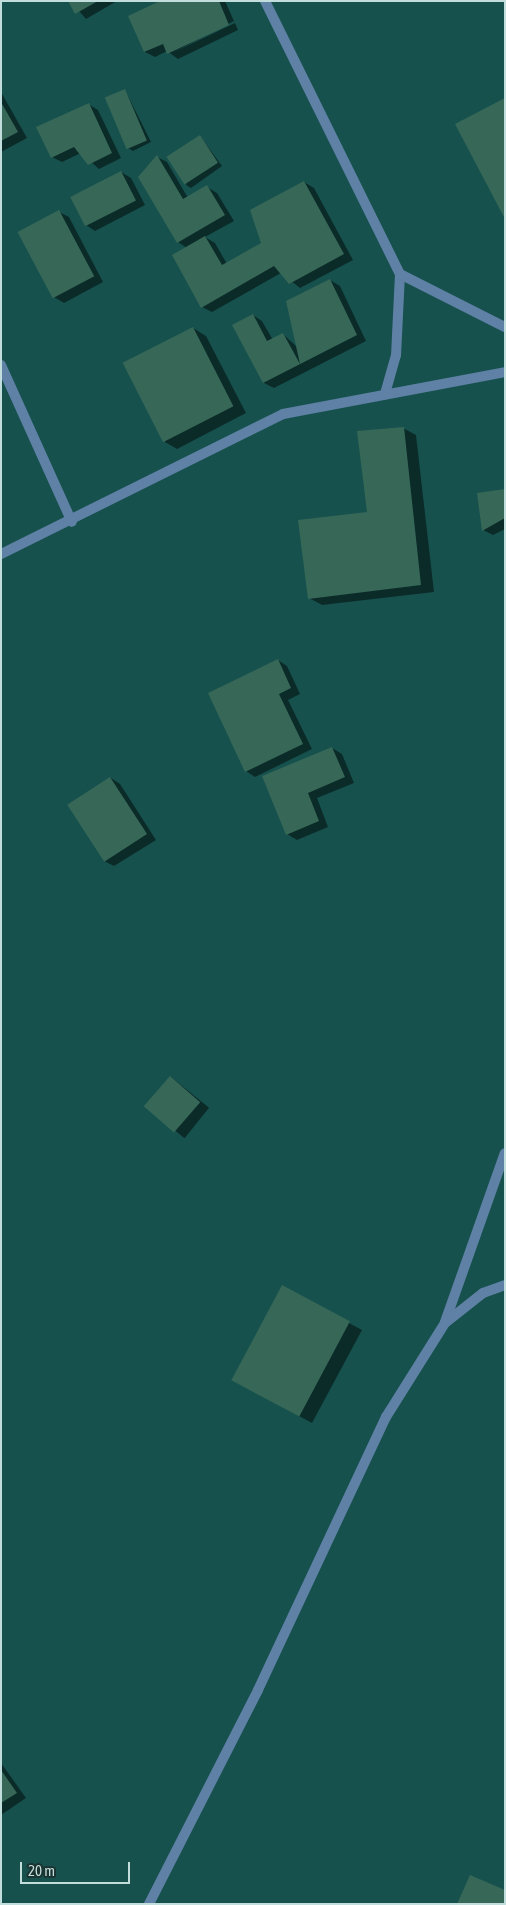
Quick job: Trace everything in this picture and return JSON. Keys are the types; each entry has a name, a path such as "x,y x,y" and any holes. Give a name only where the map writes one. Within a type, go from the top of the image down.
{"street":[{"path":"265,1 400,274 396,356 385,394"},
{"path":"400,274 505,327"},
{"path":"1,365 72,522"},
{"path":"1,554 72,522 283,414 505,372"},
{"path":"149,1904 258,1690 386,1417 445,1323 505,1153"},
{"path":"445,1323 483,1293 505,1285"}],"building":[{"path":"68,1 98,1 75,14"},
{"path":"160,1 219,1 229,25 167,54 163,44 144,52 128,16"},
{"path":"125,89 147,141 127,149 105,98"},
{"path":"505,98 505,219 455,124"},
{"path":"1,102 18,132 1,141"},
{"path":"89,103 112,153 88,165 74,147 51,158 36,127"},
{"path":"200,135 218,163 184,184 166,157"},
{"path":"157,155 183,199 207,185 225,215 177,243 138,177"},
{"path":"121,171 136,200 85,226 70,197"},
{"path":"304,181 344,254 289,284 274,266 201,308 172,255 205,236 222,265 261,243 250,210"},
{"path":"59,210 94,276 53,298 18,232"},
{"path":"330,279 357,335 263,383 232,325 253,314 267,341 283,333 300,364 286,301"},
{"path":"193,327 233,406 163,442 123,363"},
{"path":"404,427 421,585 308,599 298,520 367,512 357,431"},
{"path":"505,489 505,518 482,531 477,493"},
{"path":"278,659 291,688 279,694 303,744 245,772 208,693"},
{"path":"332,747 345,777 308,793 319,821 286,835 262,776"},
{"path":"110,777 147,834 104,862 67,805"},
{"path":"170,1076 200,1102 174,1132 144,1106"},
{"path":"282,1285 350,1321 299,1417 231,1380"},
{"path":"1,1770 17,1793 1,1803"},
{"path":"470,1875 505,1890 505,1904 457,1904"}]}
